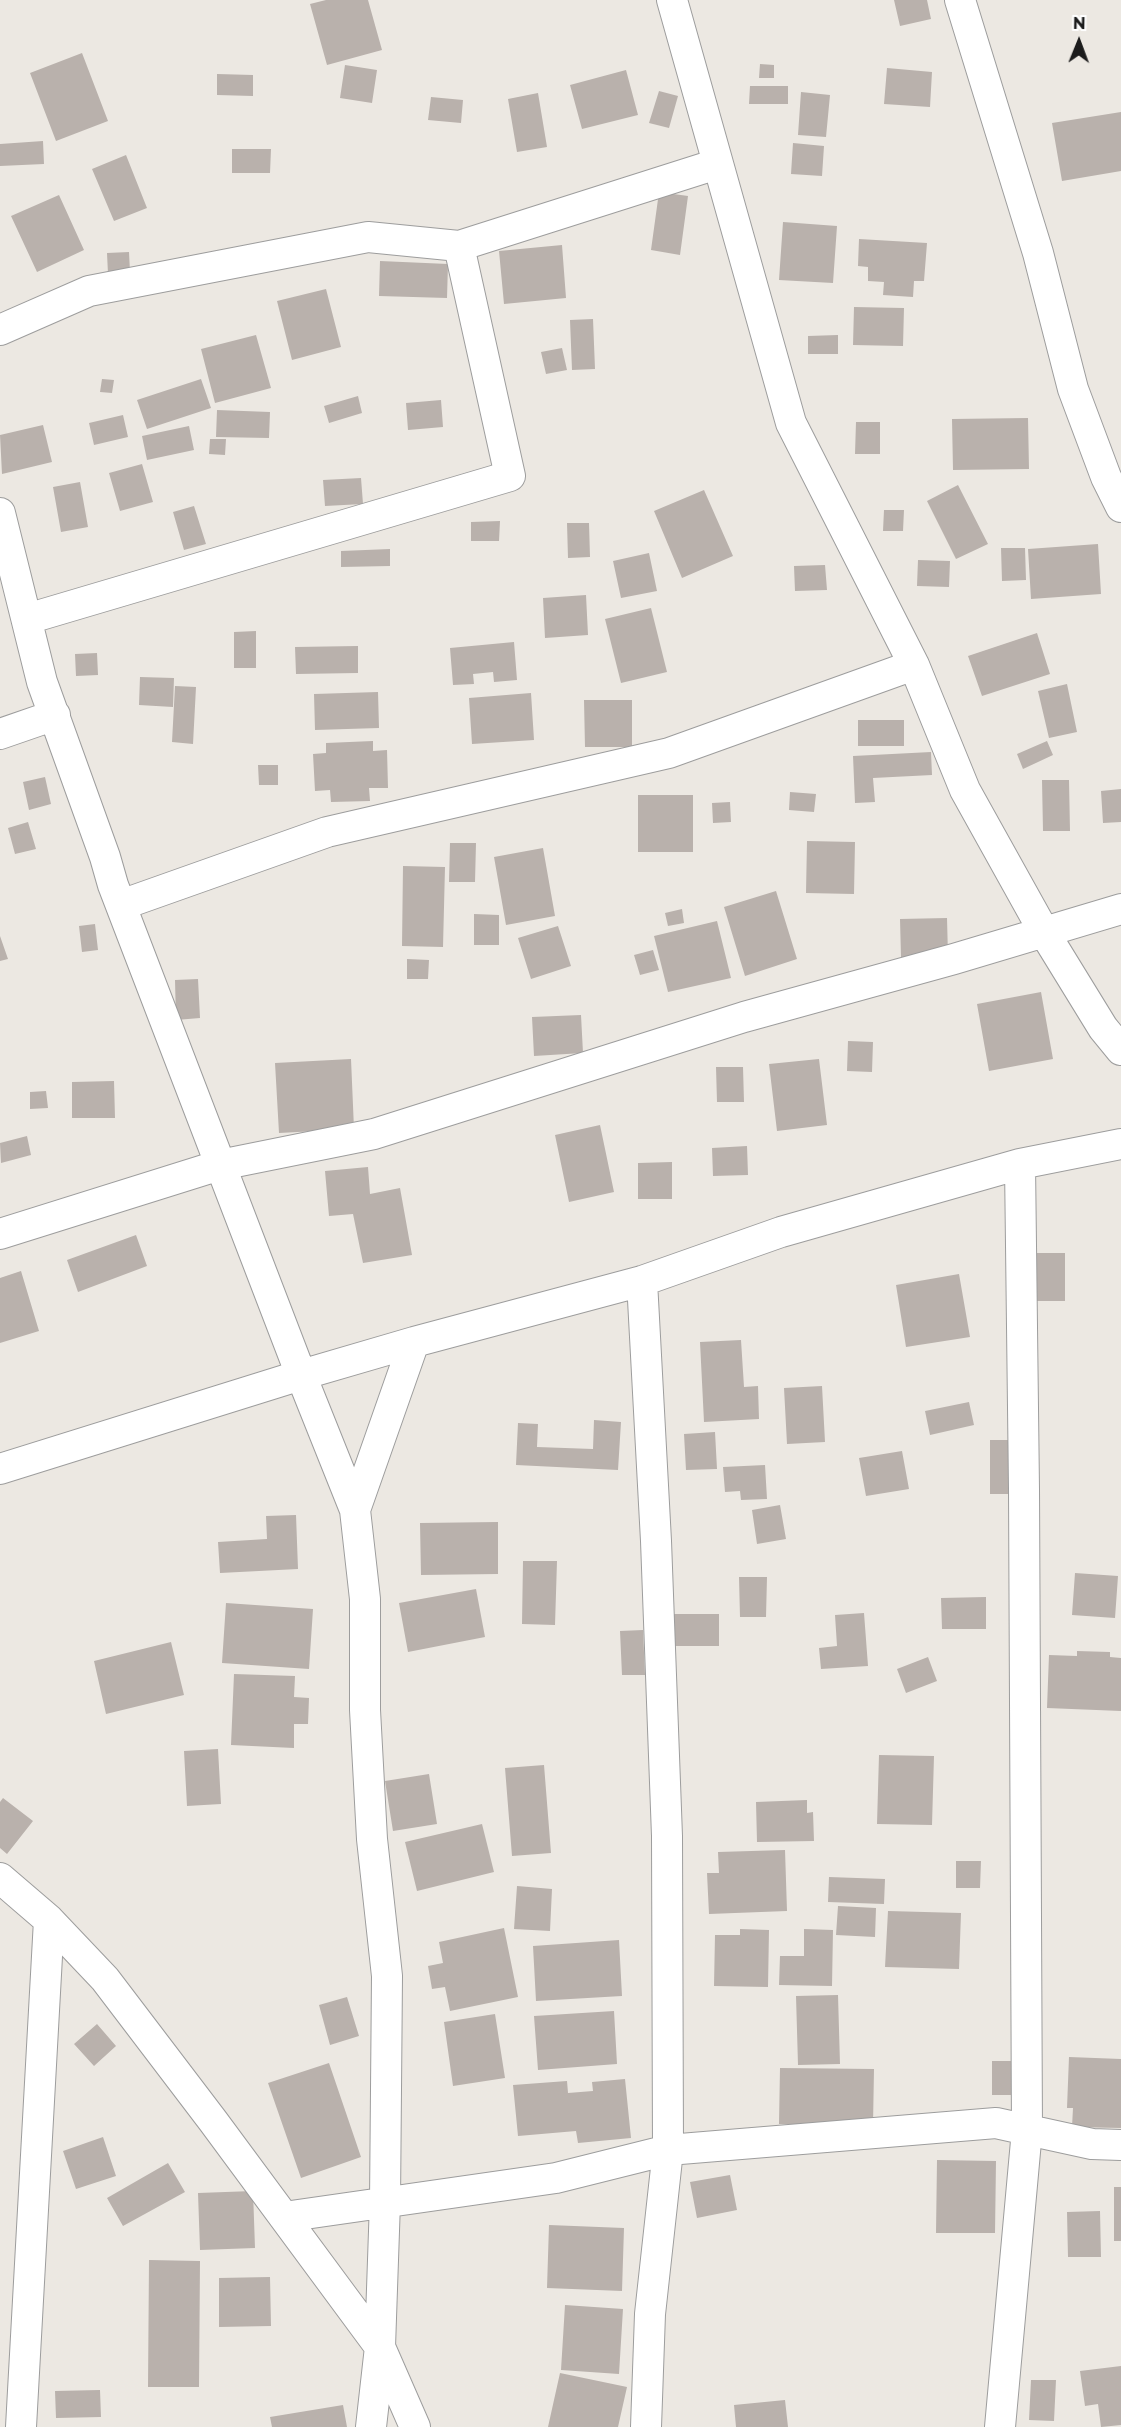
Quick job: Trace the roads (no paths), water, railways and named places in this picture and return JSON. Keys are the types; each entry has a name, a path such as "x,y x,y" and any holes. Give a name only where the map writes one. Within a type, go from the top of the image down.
{"street":[{"path":"672,0 791,423 914,665 965,790 1044,932 1103,1028 1121,1050"},
{"path":"961,0 1038,253 1073,389 1106,477 1121,507"},
{"path":"0,330 89,291 368,237 459,246 717,164"},
{"path":"27,618 510,476 459,246"},
{"path":"0,513 42,682 121,905 355,1510 364,1599 365,1710 372,1839 387,1976 385,2202 380,2348 371,2427"},
{"path":"121,905 327,832 669,753 914,665"},
{"path":"0,734 55,715"},
{"path":"0,1234 220,1165 374,1134 744,1017 1121,909"},
{"path":"0,1469 301,1375 642,1281 781,1232 1020,1164 1121,1144"},
{"path":"1000,2427 1027,2130 1020,1164"},
{"path":"642,1281 656,1541 668,1836 668,2150 650,2314 646,2427"},
{"path":"355,1510 414,1342"},
{"path":"0,1878 49,1920 105,1979 380,2348 415,2427"},
{"path":"21,2427 49,1920"},
{"path":"284,2217 556,2178 668,2150 996,2123 1092,2144 1121,2145"}]}
